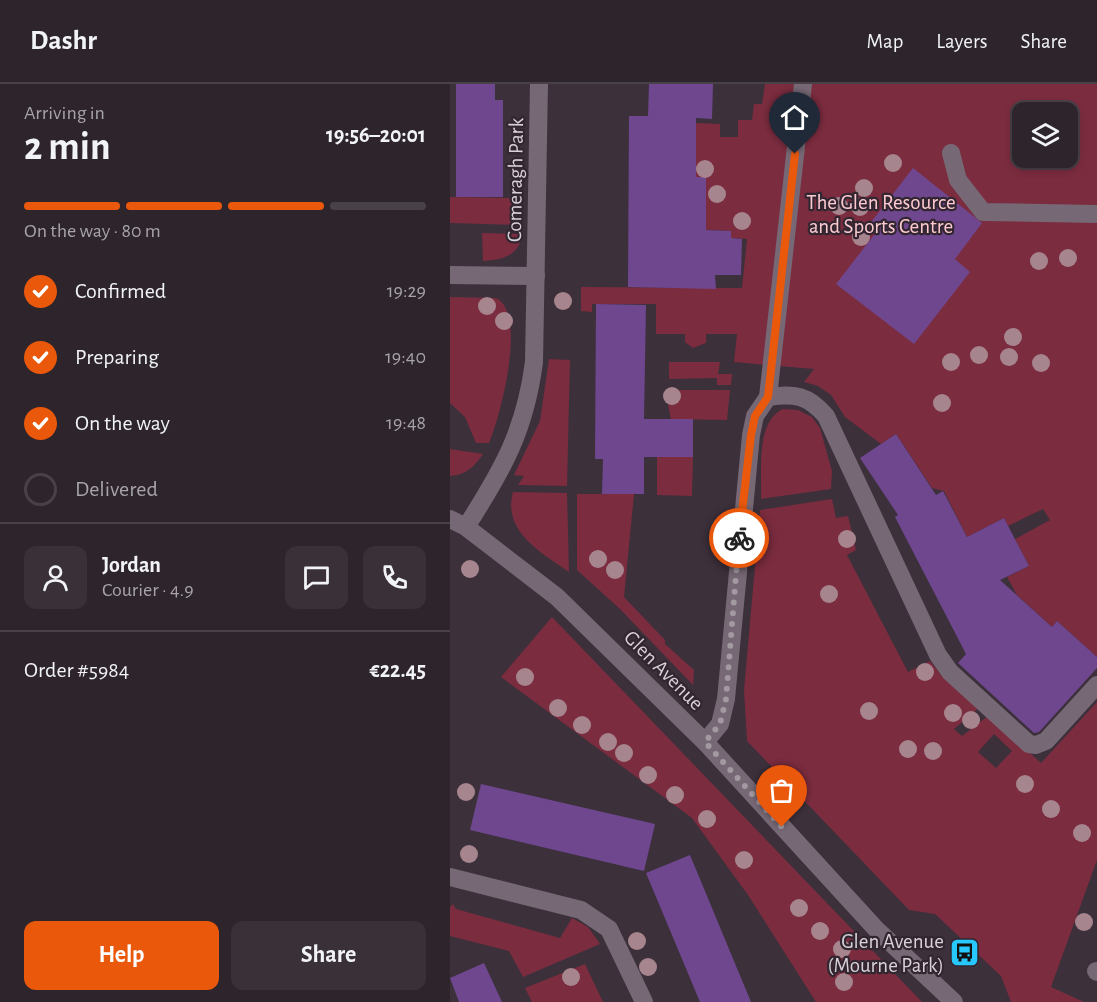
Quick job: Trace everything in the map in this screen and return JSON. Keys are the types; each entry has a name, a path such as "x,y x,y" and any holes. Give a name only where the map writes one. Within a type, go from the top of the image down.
{"street":[{"name":"Comeragh Park","path":"466,527 507,457 529,401 534,362 539,84"},
{"path":"705,742 720,724 726,699 751,435 755,416 768,397 803,84"},
{"path":"951,153 958,180 983,212 1097,214"},
{"path":"450,275 536,276"},
{"path":"768,397 786,394 804,396 816,403 826,416 938,655 950,672 1029,744 1036,745 1046,741 1097,685"},
{"name":"Glen Avenue","path":"450,519 466,527 557,597 705,742 876,929 954,1002"},
{"path":"450,877 580,910 609,929 645,1002"}],"green space":[{"name":"The Glen Resource and Sports Centre","path":"765,84 1097,84 1097,657 1057,621 1052,627 1017,595 1007,577 1029,566 1015,539 1050,520 1043,509 1008,526 1004,518 967,537 944,491 932,488 896,434 881,444 845,417 831,395 818,386 804,382 814,369 734,362 737,334 706,334 706,343 693,348 685,342 685,334 656,334 656,304 592,304 592,312 581,311 581,287 742,288 747,239 731,238 731,231 676,228 696,123 720,124 720,137 738,137 738,120 752,120 754,104 762,104"},
{"path":"450,197 515,198 515,225 450,223"},
{"path":"482,233 523,234 517,247 509,255 483,261"},
{"path":"450,297 496,298 505,308 510,323 509,367 489,443 476,443 465,417 450,403"},
{"path":"549,359 570,360 567,486 518,485 524,476 514,475 540,421"},
{"path":"669,362 720,362 718,374 732,374 731,385 717,385 717,378 669,379"},
{"path":"665,390 730,390 727,420 671,419"},
{"path":"783,409 798,410 812,417 820,428 832,471 831,489 761,499 764,436 774,415"},
{"path":"450,449 483,454 469,470 450,476"},
{"path":"657,456 693,457 692,496 657,495"},
{"path":"513,492 567,493 569,572 537,549 519,530 513,519 511,506"},
{"path":"577,494 634,494 624,597 665,640 665,644 694,670 693,685 620,609 577,570"},
{"path":"832,499 836,518 848,516 856,550 847,555 908,672 930,661 941,675 980,707 954,729 962,736 989,715 1041,763 1097,702 1097,860 1051,987 1084,1002 1011,1002 1001,976 935,914 909,910 747,741 744,690 760,510","holes":["994,734 1012,751 996,768 978,752"]},
{"path":"552,617 922,1002 816,1002 748,895 692,818 501,677"},
{"path":"453,904 456,909 560,938 572,918 588,927 600,944 523,977 509,951 450,936 450,907"},
{"path":"585,964 603,1002 532,1002 525,988"}],"building":[{"path":"456,84 495,84 495,100 503,100 503,197 456,197"},
{"path":"649,84 713,84 712,119 696,118 696,177 706,177 706,230 731,231 731,238 742,239 741,275 715,275 716,289 628,287 629,116 648,116"},
{"path":"913,168 982,223 955,259 970,272 914,344 836,284 877,231 869,225"},
{"path":"596,304 646,305 644,419 693,419 693,457 644,457 644,494 602,494 603,459 595,459"},
{"path":"896,434 936,495 943,491 967,537 1004,518 1029,566 1000,580 1052,627 1057,621 1097,657 1097,668 1039,732 1034,733 958,663 966,654 895,517 898,515 860,458"},
{"path":"481,784 655,824 644,871 470,830"},
{"path":"690,855 751,1002 700,1002 646,873"},
{"path":"484,963 502,1002 459,1002 450,978"}],"way so far":[{"path":"739,538 726,699 720,724 705,742 782,827"}],"place":[{"name":"Glen Avenue (Mourne Park)","path":"965,953"}],"route":[{"path":"739,538 751,435 755,416 768,397 795,154"}]}
